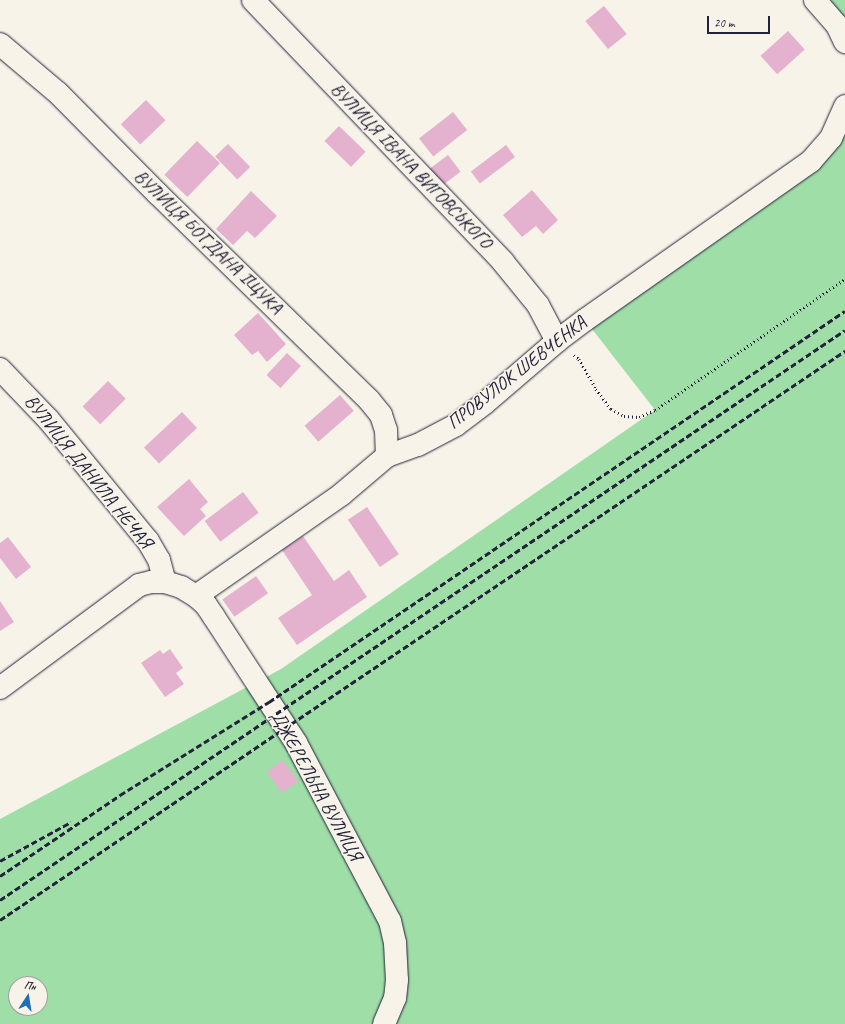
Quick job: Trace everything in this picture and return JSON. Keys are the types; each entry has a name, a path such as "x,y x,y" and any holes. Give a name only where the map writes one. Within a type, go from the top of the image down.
{"street":[{"name":"ВУЛИЦЯ ІВАНА ВИГОВСЬКОГО","path":"253,0 503,262 538,305 556,341"},
{"path":"815,0 837,25 845,42"},
{"name":"ВУЛИЦЯ БОГДАНА ІЩУКА","path":"0,44 58,93 158,194 369,400 381,415 386,430 387,456"},
{"name":"ПРОВУЛОК ШЕВЧЕНКА","path":"196,596 342,494 387,456 418,445 456,424 485,403 556,341 811,160 831,138 845,106"},
{"name":"ВУЛИЦЯ ДАНИЛА НЕЧАЯ","path":"0,369 48,419 148,541 159,560 165,582"},
{"path":"0,688 139,585 151,582 165,582"},
{"name":"ДЖЕРЕЛЬНА ВУЛИЦЯ","path":"165,582 182,587 196,596 206,605 214,617 296,743 390,921 395,943 397,980 395,998 384,1024"}],"path":[{"path":"556,341 579,359 596,389 611,408 624,416 639,417 655,410 845,279"}],"green space":[{"path":"815,0 845,0 845,42"},
{"path":"845,106 845,1024 0,1024 0,819 281,669 655,410 585,320 811,161"}],"building":[{"path":"604,6 627,34 608,49 585,21"},
{"path":"788,31 805,50 777,74 761,56"},
{"path":"146,100 165,120 140,144 121,124"},
{"path":"453,112 467,130 433,157 419,138"},
{"path":"339,126 366,152 351,167 324,141"},
{"path":"197,141 220,163 187,197 164,175"},
{"path":"228,144 250,167 237,180 215,157"},
{"path":"506,145 515,157 480,183 471,171"},
{"path":"448,155 461,172 442,186 430,169"},
{"path":"532,190 558,220 543,234 536,226 522,237 503,215"},
{"path":"251,191 277,216 255,238 247,231 233,245 216,229"},
{"path":"258,313 286,344 267,362 258,351 252,355 234,335"},
{"path":"287,353 301,366 280,388 267,375"},
{"path":"108,381 126,399 100,424 83,406"},
{"path":"340,395 354,411 318,442 305,426"},
{"path":"182,412 197,428 159,464 144,447"},
{"path":"189,479 208,502 200,509 206,516 184,536 157,507"},
{"path":"243,492 259,513 220,542 205,521"},
{"path":"367,507 399,554 380,567 348,520"},
{"path":"303,536 334,581 349,570 367,597 297,645 278,618 312,595 282,550"},
{"path":"8,537 31,567 16,579 0,558 0,543"},
{"path":"256,576 268,593 234,617 222,600"},
{"path":"0,601 14,622 0,631"},
{"path":"170,649 183,668 176,673 184,684 165,697 141,663 160,650 163,654"},
{"path":"283,760 298,781 282,793 267,772"}],"railway":[{"path":"0,876 120,795 269,702 845,311"},
{"path":"0,900 845,330"},
{"path":"0,920 845,351"},
{"path":"0,861 71,822"}]}
